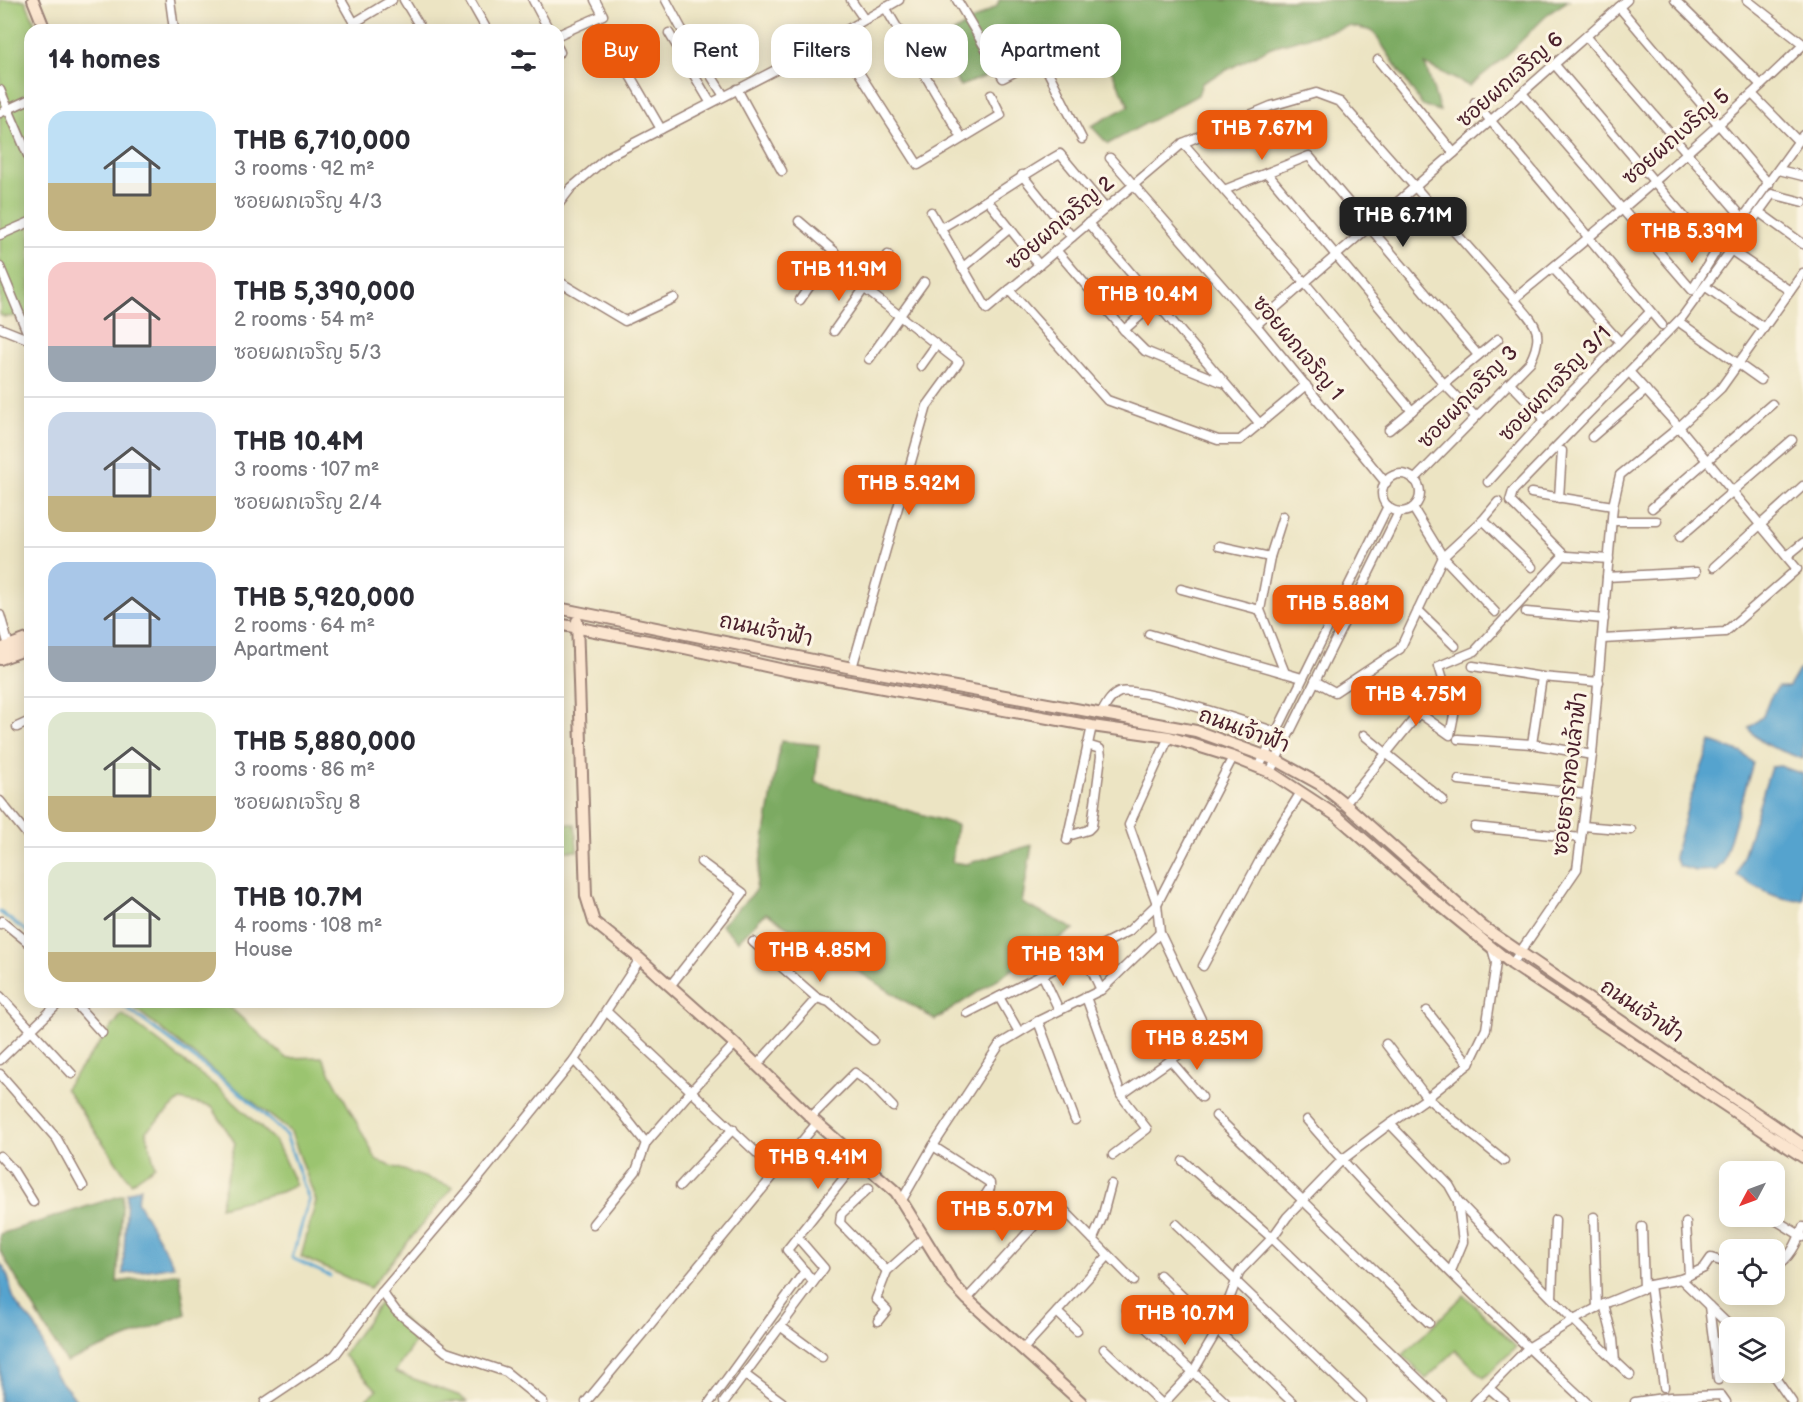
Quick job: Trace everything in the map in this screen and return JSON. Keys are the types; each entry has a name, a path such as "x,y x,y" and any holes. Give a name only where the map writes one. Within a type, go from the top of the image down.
{"main road":[{"path":"33,0 43,24"},
{"name":"ถนนเจ้าฟ้า","path":"564,609 852,668 1196,731 1276,760 1321,785 1345,804 1483,927 1802,1142"},
{"path":"576,610 586,896 594,922 640,959 735,1044 814,1120 896,1192 954,1284 967,1299 1081,1402"},
{"name":"ถนนเจ้าฟ้า","path":"564,625 795,672 1092,726 1169,737 1233,756 1259,767 1337,816 1512,964 1803,1158"},
{"path":"4,648 24,640"},
{"path":"0,659 24,650"}],"street":[{"path":"170,0 173,24"},
{"path":"341,0 354,24"},
{"path":"360,24 392,0"},
{"path":"404,0 418,24"},
{"path":"470,0 484,24"},
{"path":"533,0 546,24"},
{"path":"564,32 603,15 595,0"},
{"path":"668,0 681,28 724,96"},
{"path":"851,0 864,19"},
{"path":"855,24 898,0"},
{"path":"957,0 1003,78 1041,58 1082,139"},
{"name":"ซอยผถเจริญ 6","path":"1256,325 1627,0"},
{"path":"1675,0 1761,85"},
{"path":"1747,0 1803,44"},
{"path":"885,7 962,138"},
{"path":"1619,7 1769,183"},
{"path":"669,33 710,102"},
{"path":"1587,37 1743,218 1800,138 1752,94"},
{"name":"ซอยผถเงริญ 5","path":"1514,299 1688,152 1803,44"},
{"path":"1378,60 1454,153"},
{"path":"1522,93 1692,290 1715,253 1555,64"},
{"path":"564,197 571,188 609,156 771,72"},
{"path":"631,78 661,129"},
{"path":"862,78 918,165 1000,115 991,95"},
{"path":"737,89 782,171"},
{"path":"0,90 4,112 24,149"},
{"name":"ซอยผถเจริญ 3","path":"1134,184 1183,143 1271,106 1316,93 1340,102 1536,326 1538,346 1530,362 1414,480"},
{"path":"4,112 24,102"},
{"path":"1474,102 1662,325"},
{"path":"1183,143 1305,283 1412,411"},
{"path":"941,228 988,201 1022,175 1060,154 1105,208"},
{"path":"1224,190 1309,156 1478,355"},
{"name":"ซอยผถเจริญ 1","path":"1110,158 1256,325 1386,483"},
{"path":"1779,170 1803,176"},
{"path":"1267,173 1444,384 1475,416"},
{"path":"1022,175 1072,237"},
{"name":"ซอยผถเจริญ 2","path":"962,268 987,309 1134,184"},
{"path":"1401,696 1419,713 1450,735 1454,715 1439,666 1475,651 1564,555 1510,501 1513,491 1683,316 1772,194 1803,202"},
{"path":"988,201 1039,265"},
{"path":"932,212 962,268 1009,229"},
{"path":"1763,215 1803,244"},
{"path":"799,221 834,251 842,269 899,318 959,362 927,406 852,668"},
{"path":"1088,223 1260,424"},
{"path":"0,235 24,225"},
{"path":"1056,250 1124,330 1145,351 1225,383"},
{"path":"800,300 834,251"},
{"path":"1735,253 1790,291"},
{"path":"834,331 888,255"},
{"path":"0,267 24,325"},
{"path":"1553,268 1620,342"},
{"path":"1679,427 1721,388 1803,273"},
{"path":"869,359 924,282"},
{"path":"564,285 625,321 674,298"},
{"path":"1709,289 1764,328"},
{"name":"ซอยผถเจริญ 2","path":"1009,290 1107,400 1218,440 1240,440 1306,385"},
{"path":"1124,330 1155,303"},
{"name":"ซอยผถเจริญ 3/1","path":"1488,482 1545,418 1650,312"},
{"path":"1682,324 1761,380"},
{"path":"0,328 24,338"},
{"path":"1389,430 1498,339"},
{"path":"921,366 936,345"},
{"path":"1603,639 1725,632 1797,568 1679,427 1632,375"},
{"path":"1510,383 1545,418"},
{"path":"1592,436 1646,390"},
{"path":"1652,508 1772,404"},
{"name":"ซอยธารทองเล้าฟ้า","path":"1512,964 1577,869 1592,754 1613,506 1620,475 1679,427"},
{"path":"1680,537 1791,441"},
{"path":"1559,498 1562,451"},
{"path":"1396,475 1409,476 1420,491 1417,503 1413,508 1399,512 1388,506 1383,492 1386,483 1396,475"},
{"path":"1714,567 1803,486"},
{"path":"1531,493 1613,506"},
{"path":"1315,681 1335,692 1400,649 1443,557 1483,520 1498,502"},
{"path":"1259,767 1388,506"},
{"path":"1413,508 1443,557 1496,612"},
{"path":"1270,772 1399,512"},
{"path":"1283,516 1270,557 1260,610 1285,673"},
{"path":"1483,520 1532,567"},
{"path":"1612,521 1657,521"},
{"path":"1787,556 1803,543"},
{"path":"1219,546 1270,557"},
{"path":"1568,555 1609,559"},
{"path":"1607,577 1696,572"},
{"path":"1181,589 1260,610"},
{"path":"1418,610 1455,646"},
{"path":"1526,612 1604,619"},
{"path":"0,615 4,648"},
{"path":"1149,634 1302,678"},
{"path":"1473,666 1599,682"},
{"path":"1532,744 1542,676"},
{"path":"1102,712 1114,695 1121,692 1131,693 1157,697 1276,732"},
{"path":"1345,804 1419,713"},
{"path":"17,727 24,724"},
{"path":"1087,746 1100,749 1101,756 1092,826 1088,830 1067,838 1087,746 1092,726"},
{"path":"1364,735 1443,800"},
{"path":"1121,1095 1208,1034 1160,933 1157,904 1129,825 1169,737"},
{"path":"1458,739 1532,744 1592,754"},
{"path":"967,1013 1129,931 1157,904 1233,756"},
{"path":"1459,780 1587,794"},
{"path":"1203,966 1267,847 1301,792"},
{"path":"0,801 24,831"},
{"path":"1583,826 1631,830"},
{"path":"1475,827 1581,838"},
{"path":"670,986 743,893 701,862"},
{"path":"0,924 2,921 24,939"},
{"path":"902,1200 933,1146 1000,1044 1038,1021 1101,990 1160,933"},
{"path":"753,942 817,998 829,1002 873,1040"},
{"path":"1104,1349 1162,1402 1193,1371 1218,1331 1240,1271 1272,1239 1287,1217 1342,1160 1469,1064 1486,1029 1496,963 1492,948"},
{"path":"1084,954 1101,990"},
{"path":"265,1402 335,1355 382,1292 473,1185 574,1060 640,959"},
{"path":"1043,976 1059,1010"},
{"path":"0,996 72,1074"},
{"path":"999,997 1019,1032"},
{"path":"757,1065 817,998"},
{"path":"1086,998 1121,1095 1147,1129 1113,1155"},
{"path":"0,1060 54,1008"},
{"path":"79,1008 102,1033"},
{"path":"1426,1011 1469,1064"},
{"path":"607,1012 776,1171"},
{"path":"1038,1021 1075,1120"},
{"path":"593,1224 636,1171 646,1143 735,1044"},
{"path":"1386,1044 1427,1098 1504,1161"},
{"path":"574,1060 620,1110 646,1143"},
{"path":"1171,1061 1202,1097"},
{"path":"586,1402 776,1171 814,1120 855,1073 870,1083 893,1107"},
{"path":"0,1074 57,1139 83,1185"},
{"path":"1216,1116 1430,1323"},
{"path":"1307,1120 1342,1160 1451,1271 1586,1402"},
{"path":"1389,1124 1449,1185 1458,1202 1572,1320 1630,1375"},
{"path":"680,1186 733,1129"},
{"path":"933,1146 990,1183 990,1188 969,1221"},
{"path":"0,1156 13,1170 33,1202"},
{"path":"813,1281 787,1250 859,1159"},
{"path":"1184,1161 1272,1239 1442,1402"},
{"path":"1093,1239 1102,1218 1111,1184"},
{"path":"869,1188 841,1214 840,1223 887,1271"},
{"path":"967,1299 1056,1202 1134,1281"},
{"path":"1451,1271 1463,1242 1458,1202"},
{"path":"1594,1217 1600,1306 1613,1339 1615,1361"},
{"path":"1552,1297 1555,1220"},
{"path":"1686,1223 1685,1277 1720,1317"},
{"path":"1176,1224 1362,1402"},
{"path":"1785,1224 1802,1233 1785,1260"},
{"path":"1642,1227 1647,1287 1664,1387"},
{"path":"878,1321 887,1310 876,1299 887,1271 925,1237"},
{"path":"724,1402 824,1268 798,1238"},
{"path":"1023,1349 1108,1256"},
{"path":"1474,1402 1528,1348 1572,1320 1647,1287 1685,1277 1704,1268 1711,1258 1719,1261"},
{"path":"710,1402 805,1271"},
{"path":"1160,1275 1292,1402"},
{"path":"382,1292 396,1311 446,1352 506,1372 543,1402"},
{"path":"1709,1306 1718,1380"},
{"path":"1127,1310 1225,1402"},
{"path":"1057,1312 1077,1331"},
{"path":"780,1326 822,1357"},
{"path":"744,1374 782,1402"},
{"path":"1779,1383 1792,1402"},
{"path":"1489,1388 1505,1402"},
{"path":"1635,1402 1720,1395 1726,1402"}],"green space":[{"path":"0,0 25,0 35,24 24,24 24,315 5,317 0,315"},
{"path":"999,0 1569,0 1549,13 1505,57 1469,86 1425,64 1440,111 1422,105 1373,31 1349,26 1271,47 1202,83 1198,95 1108,144 1091,126 1129,106 1115,78 1121,78 1121,24 980,24 981,78 960,86 955,78 968,78 967,24 997,6"},
{"path":"781,741 819,745 815,782 957,825 952,862 966,864 1032,845 1022,903 1074,929 935,1020 766,913 738,941 721,925 755,892"},
{"path":"564,824 575,824 577,851 564,851"},
{"path":"135,1008 231,1008 286,1058 322,1057 377,1161 453,1187 370,1288 301,1257 316,1201 291,1132"},
{"path":"122,1014 221,1090 276,1142 296,1185 281,1192 220,1207 235,1143 212,1107 180,1100 146,1131 155,1166 131,1183 65,1088"},
{"path":"123,1195 117,1282 179,1273 186,1314 66,1362 0,1251 0,1234"},
{"path":"1464,1295 1516,1347 1484,1378 1456,1350 1426,1379 1403,1355"},
{"path":"382,1300 419,1335 395,1372 460,1396 467,1402 363,1402 377,1390 343,1355"}],"water":[{"path":"1803,669 1803,759 1759,740 1749,728 1763,716 1770,698 1778,687 1789,687 1799,670"},
{"path":"1711,742 1742,753 1753,763 1723,863 1716,870 1696,871 1679,866 1674,857 1689,802"},
{"path":"1780,766 1803,774 1803,899 1785,899 1737,876 1771,767"},
{"path":"141,1187 137,1201 174,1266 123,1274 127,1193"},
{"path":"0,1263 8,1277 15,1301 38,1332 53,1371 77,1402 0,1402"}],"waterway":[{"path":"0,912 24,930"},
{"path":"127,1008 244,1096 286,1135 309,1200 292,1258 330,1276"}]}
